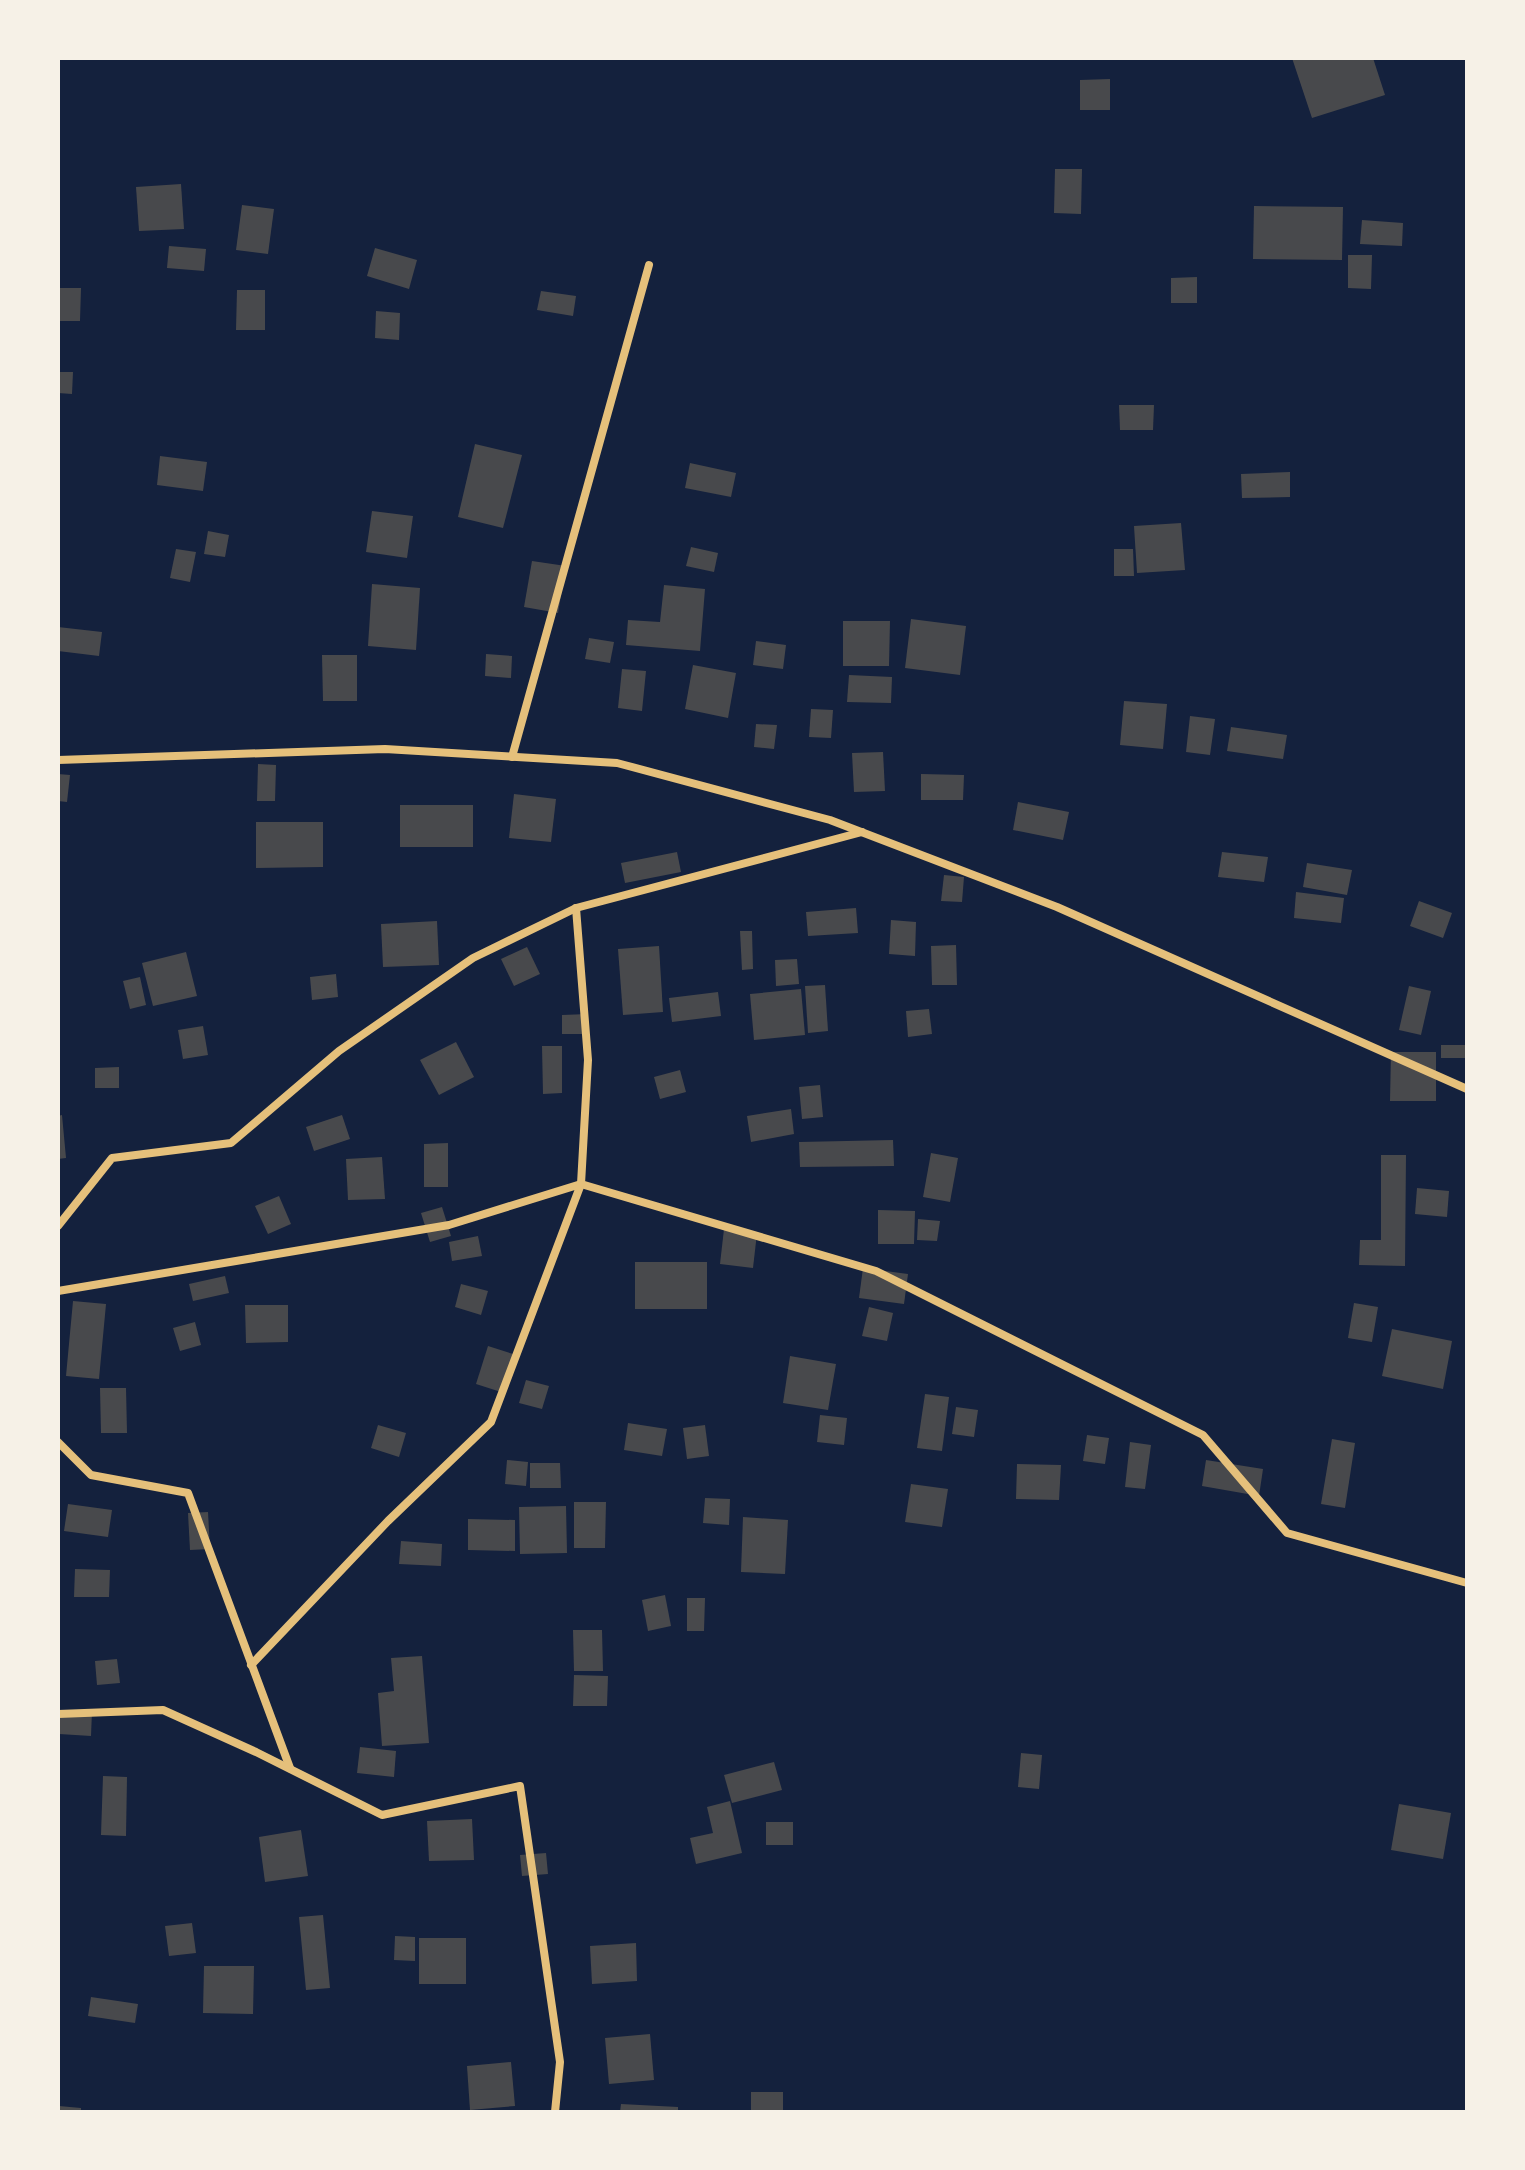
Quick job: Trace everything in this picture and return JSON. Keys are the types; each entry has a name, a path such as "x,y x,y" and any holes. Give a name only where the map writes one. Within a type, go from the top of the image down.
{"street":[{"path":"512,757 649,265"},
{"path":"58,760 385,749 617,763 830,820 862,832 1057,907 1467,1089"},
{"path":"58,1226 112,1158 231,1143 339,1051 473,958 576,908 862,832"},
{"path":"251,1665 388,1521 491,1422 581,1184 588,1060 576,908"},
{"path":"58,1291 449,1225 581,1184 876,1271 1203,1435 1287,1533 1467,1583"},
{"path":"58,1442 91,1475 188,1493 291,1769"},
{"path":"58,1714 163,1710 382,1815 520,1786 560,2062 555,2112"}],"building":[{"path":"1292,58 1373,58 1385,95 1312,118"},
{"path":"1110,79 1110,110 1080,110 1080,80"},
{"path":"1055,169 1082,169 1081,214 1054,213"},
{"path":"181,184 184,229 139,231 136,187"},
{"path":"242,205 274,209 268,254 236,250"},
{"path":"1254,206 1343,207 1342,260 1253,259"},
{"path":"1362,220 1403,223 1402,246 1360,244"},
{"path":"169,246 206,249 204,271 167,268"},
{"path":"375,248 417,260 409,289 367,276"},
{"path":"1348,255 1372,255 1371,289 1348,288"},
{"path":"1197,277 1197,303 1171,303 1171,278"},
{"path":"58,288 81,288 80,321 58,321"},
{"path":"237,290 265,290 265,330 236,330"},
{"path":"541,291 576,296 573,316 537,310"},
{"path":"376,311 400,313 399,340 375,338"},
{"path":"58,372 73,372 72,394 58,393"},
{"path":"1119,405 1154,405 1153,430 1120,430"},
{"path":"475,444 522,455 503,528 458,517"},
{"path":"160,456 207,462 203,491 157,485"},
{"path":"690,463 736,473 731,497 685,488"},
{"path":"1290,472 1290,497 1242,498 1241,474"},
{"path":"372,511 413,516 407,558 366,552"},
{"path":"1181,523 1185,570 1137,573 1134,526"},
{"path":"208,531 229,535 225,557 204,554"},
{"path":"691,547 718,553 714,572 686,566"},
{"path":"176,549 196,552 190,582 170,578"},
{"path":"1114,549 1133,549 1134,576 1114,576"},
{"path":"532,561 566,566 558,613 524,607"},
{"path":"372,584 420,588 416,650 368,646"},
{"path":"664,585 705,589 700,651 626,645 628,620 660,622"},
{"path":"911,619 966,626 960,675 905,668"},
{"path":"843,621 890,621 889,666 843,666"},
{"path":"58,627 102,632 99,656 58,651"},
{"path":"589,638 614,642 610,663 585,659"},
{"path":"756,641 786,645 783,669 753,665"},
{"path":"486,654 512,656 511,678 485,676"},
{"path":"322,655 357,655 357,701 323,701"},
{"path":"693,665 736,673 728,718 685,709"},
{"path":"622,669 646,671 642,711 618,708"},
{"path":"849,675 892,677 891,703 847,702"},
{"path":"1124,701 1167,704 1163,749 1120,745"},
{"path":"811,709 833,710 831,738 809,737"},
{"path":"1190,716 1215,719 1210,755 1186,752"},
{"path":"756,724 777,725 774,749 754,747"},
{"path":"1231,727 1287,735 1283,759 1227,751"},
{"path":"883,752 885,791 854,792 852,753"},
{"path":"258,764 276,765 275,801 257,801"},
{"path":"58,774 70,775 67,802 58,801"},
{"path":"921,774 964,775 963,800 921,800"},
{"path":"514,794 556,799 551,842 509,838"},
{"path":"1018,802 1069,812 1063,840 1013,830"},
{"path":"400,805 473,805 473,847 400,847"},
{"path":"256,822 323,822 323,867 256,868"},
{"path":"677,852 681,872 625,883 621,863"},
{"path":"1222,852 1268,857 1264,882 1218,877"},
{"path":"1307,863 1352,870 1347,895 1303,887"},
{"path":"944,875 964,877 962,902 941,901"},
{"path":"1296,892 1344,898 1341,923 1294,918"},
{"path":"1419,901 1452,913 1443,938 1410,926"},
{"path":"856,908 858,933 808,936 806,912"},
{"path":"891,920 916,922 915,956 889,954"},
{"path":"437,921 439,965 383,967 381,924"},
{"path":"740,931 752,931 753,969 742,970"},
{"path":"956,945 957,985 932,985 931,946"},
{"path":"659,946 663,1012 623,1015 618,949"},
{"path":"527,947 540,974 514,986 501,959"},
{"path":"186,952 197,996 153,1006 142,963"},
{"path":"797,959 799,984 776,986 775,960"},
{"path":"336,974 338,997 312,1000 310,977"},
{"path":"140,977 146,1005 130,1009 123,981"},
{"path":"825,985 828,1031 808,1033 805,986"},
{"path":"1409,986 1431,991 1421,1035 1399,1030"},
{"path":"801,989 805,1035 754,1040 750,994"},
{"path":"718,992 721,1016 672,1022 669,998"},
{"path":"929,1009 932,1034 908,1037 906,1011"},
{"path":"588,1014 588,1034 562,1034 562,1015"},
{"path":"203,1026 208,1055 183,1059 178,1030"},
{"path":"456,1042 474,1077 439,1095 420,1060"},
{"path":"1441,1045 1467,1045 1467,1058 1441,1058"},
{"path":"542,1046 562,1046 562,1093 543,1094"},
{"path":"1391,1052 1436,1052 1436,1101 1390,1101"},
{"path":"119,1067 119,1088 95,1088 95,1068"},
{"path":"680,1070 686,1092 660,1099 654,1077"},
{"path":"820,1085 823,1117 802,1119 799,1087"},
{"path":"791,1109 794,1134 751,1142 747,1116"},
{"path":"62,1115 66,1158 58,1159 58,1116"},
{"path":"342,1115 350,1139 314,1151 306,1127"},
{"path":"893,1140 894,1166 800,1167 799,1142"},
{"path":"448,1143 448,1187 424,1187 424,1144"},
{"path":"931,1153 958,1158 950,1202 923,1197"},
{"path":"1381,1155 1406,1155 1405,1266 1359,1265 1360,1240 1381,1240"},
{"path":"382,1157 385,1199 348,1200 346,1159"},
{"path":"1417,1188 1449,1191 1447,1217 1415,1214"},
{"path":"279,1196 291,1224 268,1234 255,1206"},
{"path":"442,1207 451,1236 430,1242 421,1213"},
{"path":"878,1210 915,1211 914,1244 878,1244"},
{"path":"918,1219 940,1221 937,1241 917,1240"},
{"path":"724,1229 757,1233 753,1268 720,1264"},
{"path":"478,1236 482,1256 452,1261 449,1242"},
{"path":"635,1262 707,1262 707,1309 635,1309"},
{"path":"863,1268 908,1274 904,1304 859,1298"},
{"path":"225,1276 229,1293 193,1301 189,1284"},
{"path":"461,1284 488,1291 481,1315 455,1307"},
{"path":"73,1301 106,1304 99,1379 66,1376"},
{"path":"1354,1303 1378,1307 1372,1342 1348,1338"},
{"path":"245,1305 288,1305 288,1342 246,1343"},
{"path":"869,1307 893,1313 887,1341 862,1336"},
{"path":"195,1322 201,1345 180,1351 173,1328"},
{"path":"1392,1329 1452,1341 1443,1389 1382,1376"},
{"path":"488,1346 513,1354 501,1392 476,1384"},
{"path":"790,1356 836,1364 828,1410 783,1403"},
{"path":"526,1380 549,1386 542,1409 519,1403"},
{"path":"100,1388 126,1388 127,1433 101,1433"},
{"path":"925,1394 949,1397 942,1451 917,1448"},
{"path":"956,1407 978,1410 974,1437 952,1434"},
{"path":"820,1415 847,1418 844,1445 817,1442"},
{"path":"628,1423 667,1429 662,1456 624,1450"},
{"path":"378,1425 406,1433 399,1457 371,1448"},
{"path":"705,1425 709,1456 687,1459 683,1428"},
{"path":"1087,1435 1109,1438 1105,1464 1083,1461"},
{"path":"1332,1439 1355,1443 1345,1508 1321,1504"},
{"path":"1130,1442 1151,1445 1145,1489 1125,1487"},
{"path":"507,1460 528,1462 526,1486 505,1484"},
{"path":"1206,1460 1263,1469 1259,1496 1202,1486"},
{"path":"530,1463 560,1463 561,1488 530,1488"},
{"path":"1017,1464 1061,1465 1059,1500 1016,1499"},
{"path":"911,1484 948,1489 942,1527 905,1522"},
{"path":"705,1498 730,1499 729,1525 703,1523"},
{"path":"574,1502 606,1502 605,1548 574,1548"},
{"path":"68,1504 112,1510 108,1537 64,1531"},
{"path":"566,1506 567,1553 520,1554 519,1507"},
{"path":"208,1512 210,1549 190,1550 188,1513"},
{"path":"743,1517 788,1520 785,1574 741,1572"},
{"path":"468,1519 515,1520 515,1551 468,1550"},
{"path":"401,1541 442,1544 441,1566 399,1564"},
{"path":"75,1569 110,1570 109,1597 74,1597"},
{"path":"665,1595 671,1626 648,1631 642,1600"},
{"path":"687,1598 705,1598 704,1631 687,1631"},
{"path":"573,1630 602,1630 603,1671 574,1671"},
{"path":"422,1656 429,1743 382,1746 378,1693 394,1691 391,1658"},
{"path":"117,1659 120,1683 97,1685 95,1661"},
{"path":"574,1675 608,1676 607,1706 573,1706"},
{"path":"60,1710 92,1711 91,1736 59,1734"},
{"path":"360,1747 396,1751 394,1777 357,1773"},
{"path":"1021,1753 1042,1755 1039,1789 1018,1787"},
{"path":"774,1762 782,1790 732,1803 724,1775"},
{"path":"103,1776 127,1777 126,1836 101,1835"},
{"path":"730,1801 742,1853 696,1864 690,1838 713,1833 707,1807"},
{"path":"1399,1804 1451,1813 1443,1859 1391,1850"},
{"path":"472,1819 474,1860 429,1861 427,1821"},
{"path":"766,1822 793,1822 793,1845 766,1845"},
{"path":"301,1830 308,1876 265,1882 259,1837"},
{"path":"546,1853 548,1874 522,1876 520,1855"},
{"path":"323,1915 330,1988 306,1990 299,1917"},
{"path":"192,1923 196,1953 169,1956 165,1926"},
{"path":"395,1936 415,1937 415,1961 394,1960"},
{"path":"419,1938 466,1938 466,1984 419,1984"},
{"path":"636,1943 637,1981 592,1984 590,1946"},
{"path":"204,1966 254,1966 253,2014 203,2013"},
{"path":"91,1997 138,2004 135,2023 88,2016"},
{"path":"650,2034 654,2080 609,2084 605,2038"},
{"path":"511,2062 515,2106 470,2110 467,2066"},
{"path":"751,2092 783,2092 783,2112 751,2112"},
{"path":"621,2104 678,2107 678,2112 620,2112"},
{"path":"59,2106 81,2108 81,2112 58,2112"}]}
